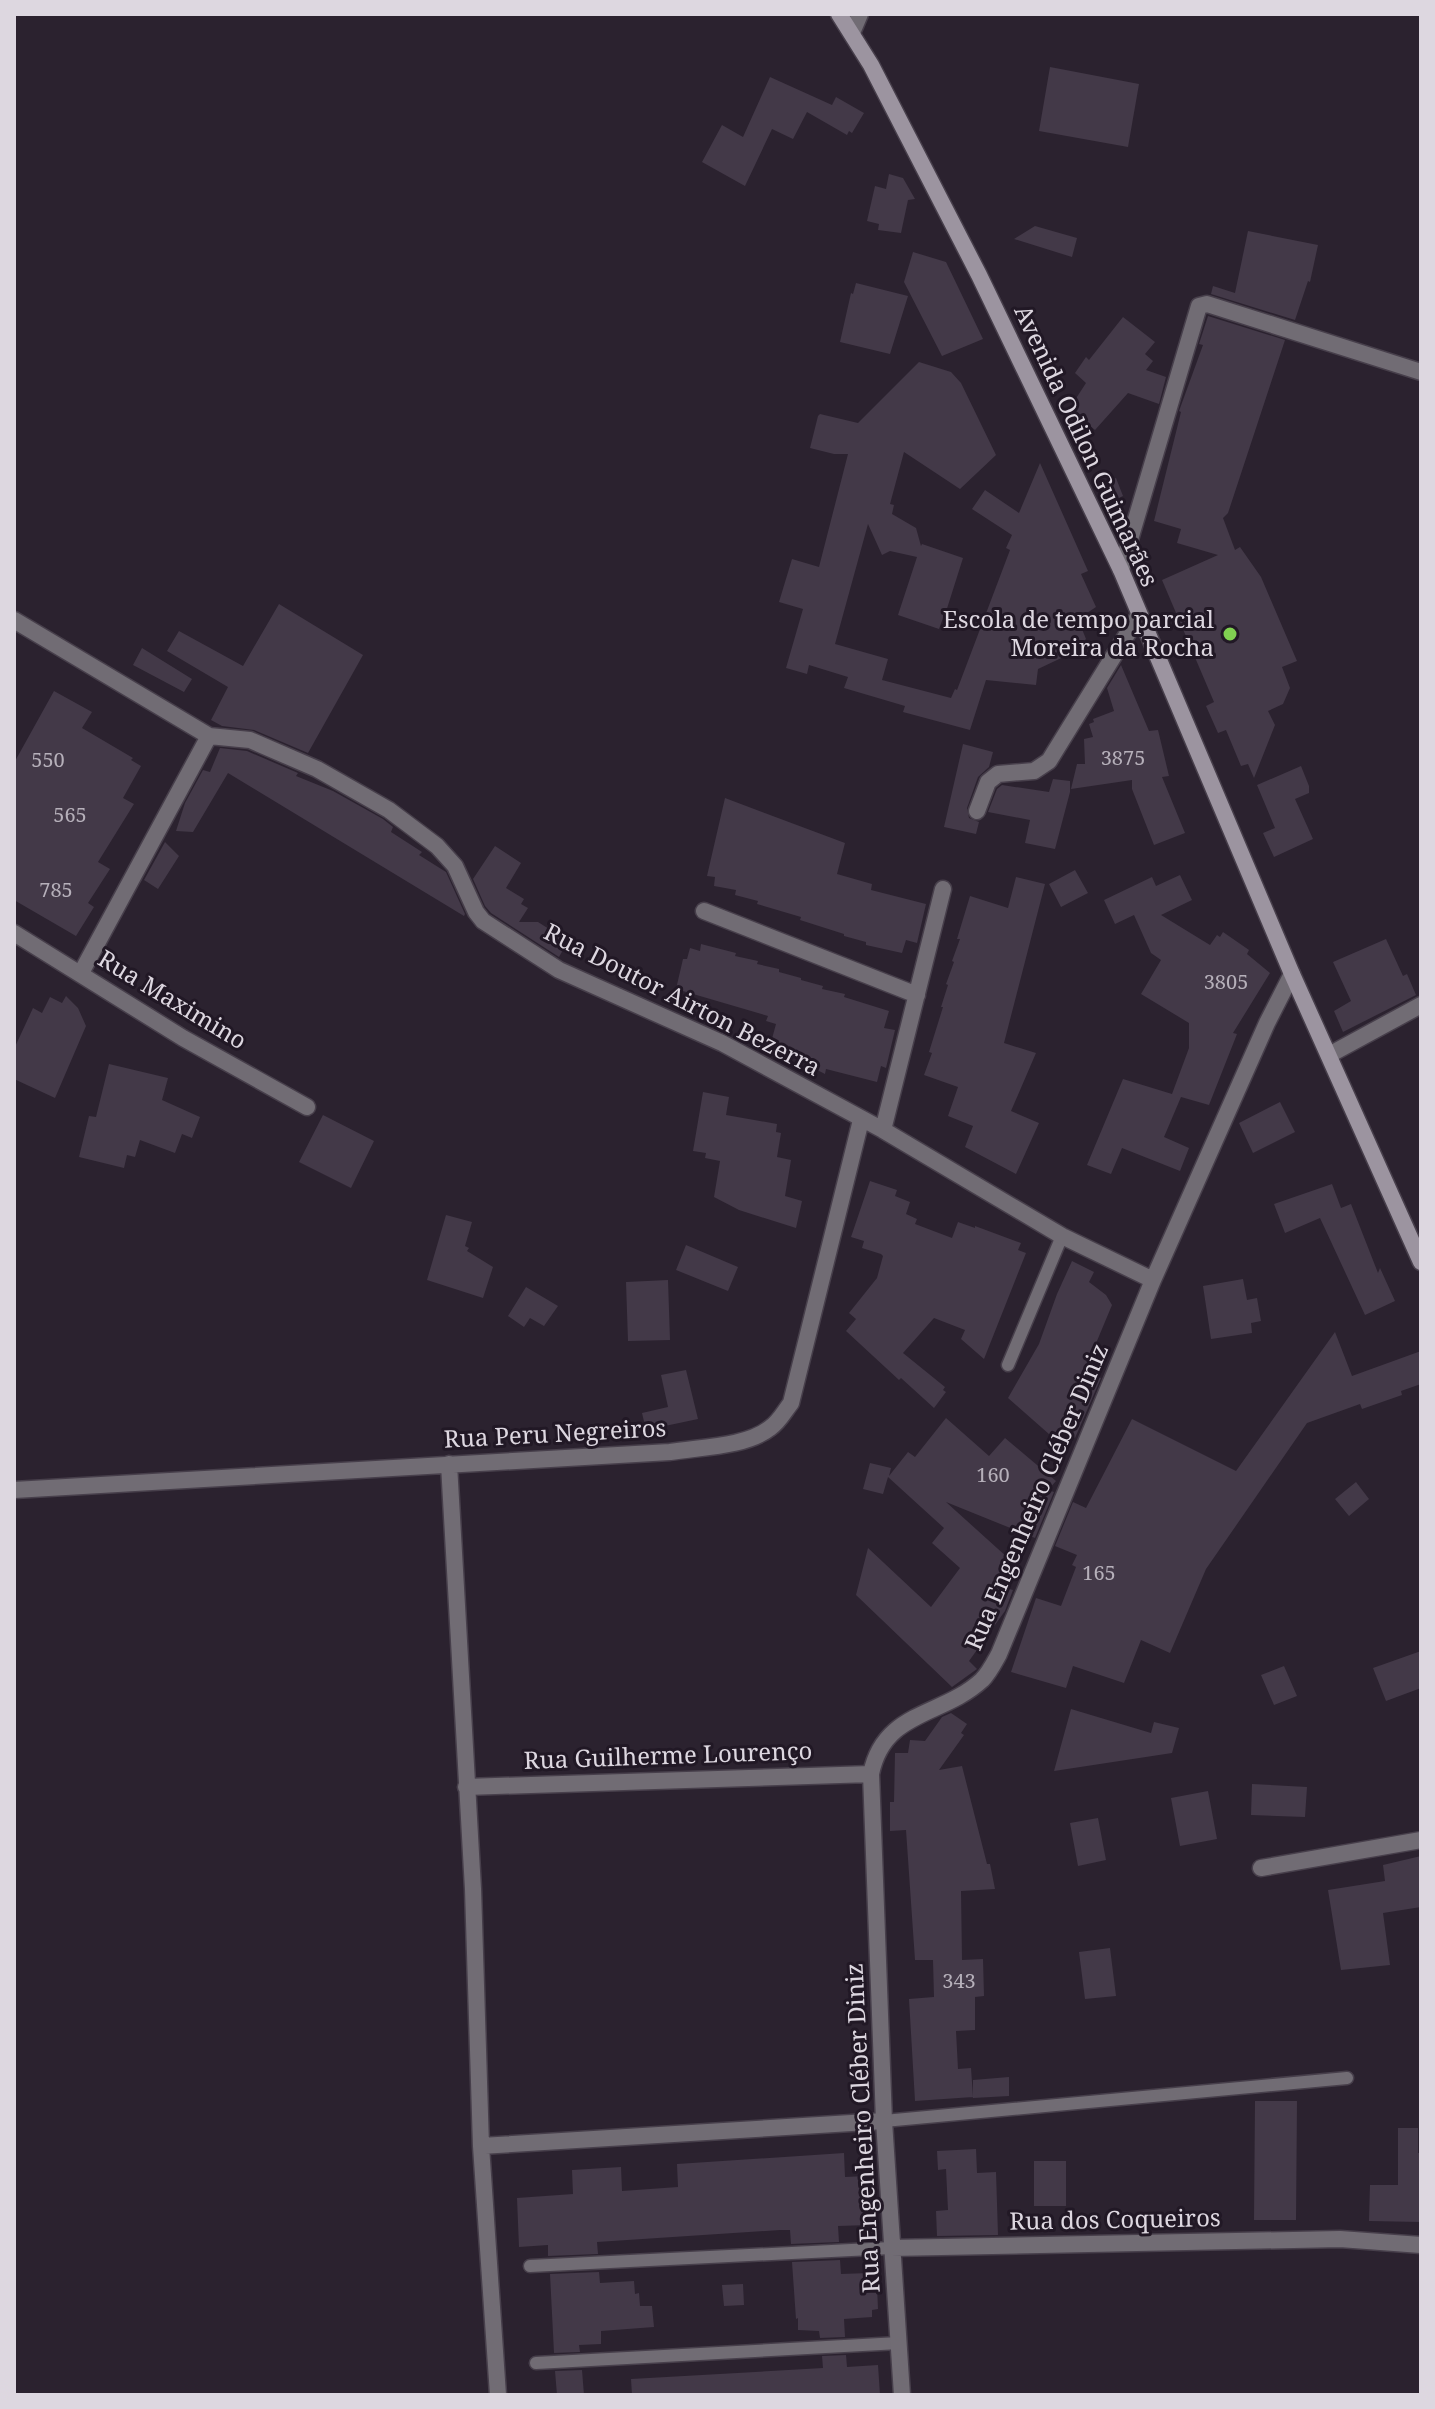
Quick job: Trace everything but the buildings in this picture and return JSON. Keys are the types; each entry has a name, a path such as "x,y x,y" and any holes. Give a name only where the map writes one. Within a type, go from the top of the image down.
{"street":[{"name":"Avenida Odilon Guimarães","path":"839,14 882,85 979,275 1121,570 1292,974 1421,1262"},
{"path":"852,33 860,14"},
{"path":"1121,570 1197,307 1207,304 1421,372"},
{"path":"977,811 988,782 998,774 1034,771 1049,761 1139,615"},
{"name":"Rua Doutor Airton Bezerra","path":"14,620 209,736 250,740 317,769 389,810 437,846 455,866 483,921 559,970 722,1043 883,1130 1062,1236 1153,1280"},
{"path":"81,973 209,736"},
{"path":"883,1130 943,889"},
{"path":"704,911 917,995"},
{"name":"Rua Maximino","path":"14,933 183,1038 307,1107"},
{"name":"Rua Engenheiro Cléber Diniz","path":"902,2395 884,2121 871,1774 879,1747 893,1731 961,1694 981,1681 990,1670 1153,1280 1267,1023 1292,974"},
{"path":"1329,1055 1421,1005"},
{"name":"Rua Peru Negreiros","path":"14,1490 670,1452 750,1440 778,1422 791,1403 861,1120"},
{"path":"449,1464 473,1889 481,2146 498,2395"},
{"name":"Rua Guilherme Lourenço","path":"466,1787 871,1774"},
{"path":"1261,1868 1421,1840"},
{"path":"481,2146 884,2121"},
{"name":"Rua dos Coqueiros","path":"891,2248 1340,2239 1421,2245"}],"lane":[{"path":"1008,1365 1062,1236"},
{"path":"884,2121 1347,2078"},
{"path":"530,2266 891,2248"},
{"path":"536,2363 899,2343"}],"place":[{"name":"Escola de tempo parcial Moreira da Rocha","path":"1230,634"}]}
